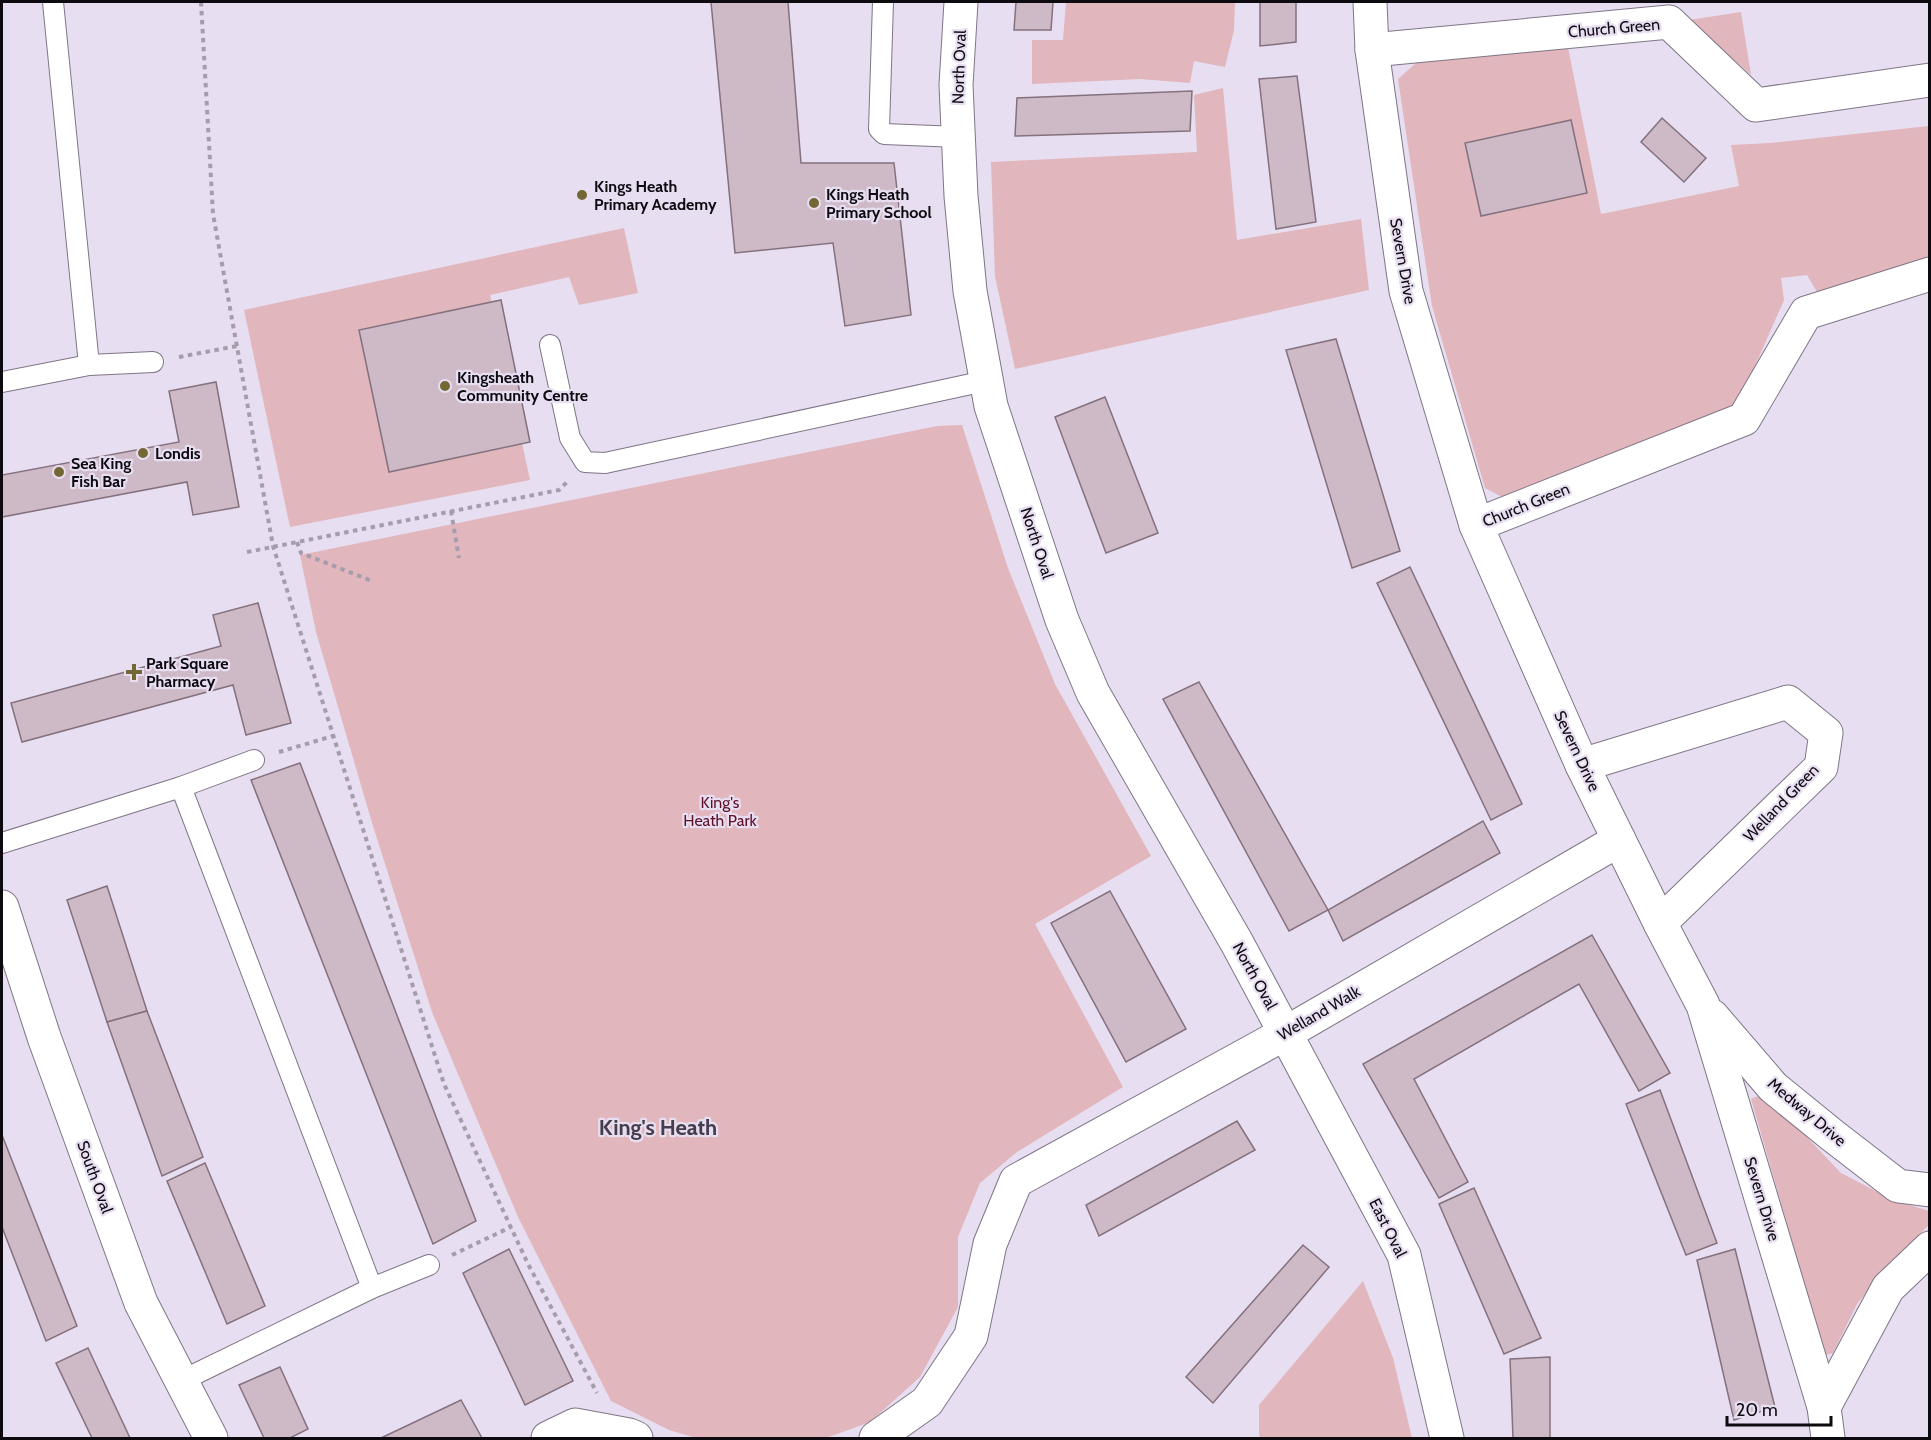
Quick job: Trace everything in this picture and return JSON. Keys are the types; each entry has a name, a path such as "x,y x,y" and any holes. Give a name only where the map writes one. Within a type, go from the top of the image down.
{"street":[{"name":"North Oval","path":"961,2 956,85 961,196 970,291 991,406 1062,620 1093,693 1237,943 1286,1033"},
{"name":"Severn Drive","path":"1370,2 1371,50 1406,291 1476,525 1582,765 1703,1005 1824,1407 1828,1438"},
{"name":"Church Green","path":"1371,50 1669,22 1756,105 1929,80"},
{"name":"Church Green","path":"1476,525 1744,419 1806,313 1929,273"},
{"name":"Welland Green","path":"1582,765 1788,702 1826,733 1821,767 1660,923"},
{"name":"Welland Walk","path":"876,1438 927,1402 971,1336 990,1244 1016,1181 1286,1033 1619,840"},
{"name":"South Oval","path":"2,907 44,1037 141,1303 211,1438"},
{"name":"Medway Drive","path":"1703,1005 1781,1094 1898,1186 1929,1190"},
{"name":"East Oval","path":"1286,1033 1404,1256 1447,1438"},
{"path":"1824,1407 1888,1288 1929,1248"},
{"path":"561,1432 628,1436"}],"lane":[{"path":"53,2 88,365"},
{"path":"883,2 879,129 884,134 959,137"},
{"path":"550,345 570,438 585,462 605,463 985,381"},
{"path":"2,382 88,365 153,362"},
{"path":"2,843 181,787 255,760"},
{"path":"181,787 372,1288"},
{"path":"181,1381 372,1288 429,1265"}],"path":[{"path":"201,2 213,214 273,546 444,1084 528,1264 628,1436"},
{"path":"153,362 237,346"},
{"path":"247,552 559,490 585,462"},
{"path":"451,512 459,558"},
{"path":"297,542 302,553 372,581"},
{"path":"255,760 333,736"},
{"path":"429,1265 511,1227"}],"green space":[{"path":"1066,2 1235,2 1234,30 1225,67 1194,61 1190,83 1140,79 1032,84 1032,40 1063,40"},
{"path":"1741,12 1751,75 1689,20"},
{"path":"1567,42 1601,214 1739,186 1731,145 1929,126 1929,261 1834,293 1817,292 1807,275 1781,278 1784,300 1734,414 1506,499 1485,488 1432,306 1398,79 1416,63"},
{"path":"1223,88 1237,240 1361,219 1369,290 1015,369 995,276 991,162 1197,152 1194,95"},
{"path":"624,228 638,293 579,305 569,277 490,295 530,480 290,527 244,310"},
{"name":"King's Heath Park","path":"962,425 1008,568 1055,684 1151,856 1035,924 1123,1087 1017,1152 980,1183 958,1237 958,1307 920,1377 870,1422 826,1438 696,1438 669,1430 611,1401 518,1217 432,1012 373,826 316,632 300,555 937,426"},
{"path":"1765,1093 1841,1173 1891,1199 1929,1211 1929,1225 1887,1266 1857,1304 1833,1353 1825,1355 1751,1099"},
{"path":"1363,1281 1393,1358 1412,1438 1261,1438 1259,1435 1259,1405"}],"building":[{"name":"Kings Heath Primary School","path":"711,2 788,2 801,163 894,163 911,315 845,326 833,243 735,253"},
{"path":"1016,2 1053,2 1051,30 1014,30"},
{"path":"1260,2 1296,2 1296,42 1260,46"},
{"path":"1297,76 1316,222 1276,229 1259,79"},
{"path":"1192,91 1190,131 1015,136 1017,98"},
{"path":"1662,118 1706,158 1684,182 1641,142"},
{"path":"1571,120 1587,193 1481,216 1465,143"},
{"name":"Kingsheath Community Centre","path":"501,300 530,442 389,472 359,330"},
{"path":"1336,339 1400,551 1352,568 1286,350"},
{"path":"216,382 239,507 193,515 187,482 2,517 2,475 179,442 169,391"},
{"path":"1105,397 1158,533 1106,553 1055,417"},
{"path":"1410,567 1522,804 1491,820 1377,583"},
{"path":"258,603 291,723 246,735 233,685 22,742 11,703 221,646 213,615"},
{"path":"1199,682 1328,910 1289,931 1163,699"},
{"path":"300,763 476,1221 433,1244 251,780"},
{"path":"1483,821 1500,853 1343,941 1328,910"},
{"path":"107,886 147,1011 107,1022 67,900"},
{"path":"1110,891 1186,1029 1126,1062 1051,923"},
{"path":"1592,935 1670,1073 1639,1091 1579,984 1414,1079 1468,1182 1439,1198 1363,1064"},
{"path":"147,1011 203,1157 162,1176 107,1022"},
{"path":"1660,1090 1717,1243 1686,1255 1626,1104"},
{"path":"1237,1121 1255,1150 1099,1236 1086,1205"},
{"path":"2,1135 77,1326 46,1341 2,1227"},
{"path":"205,1163 265,1306 227,1324 167,1181"},
{"path":"1474,1188 1541,1338 1504,1354 1439,1204"},
{"path":"1303,1245 1329,1267 1213,1403 1186,1377"},
{"path":"509,1249 573,1381 525,1405 463,1273"},
{"path":"1735,1249 1775,1407 1734,1420 1697,1260"},
{"path":"88,1348 130,1438 92,1438 56,1363"},
{"path":"1550,1357 1550,1438 1513,1438 1510,1359"},
{"path":"280,1367 308,1429 290,1438 264,1438 239,1385"},
{"path":"461,1400 482,1438 381,1438"}],"place":[{"name":"Kings Heath Primary Academy","path":"582,195"},
{"name":"Kings Heath Primary School","path":"814,203"},
{"name":"Kingsheath Community Centre","path":"445,386"},
{"name":"Londis","path":"143,453"},
{"name":"Sea King Fish Bar","path":"59,472"},
{"name":"Park Square Pharmacy","path":"134,672"}],"district":[{"name":"King's Heath","path":"658,1127"}]}
